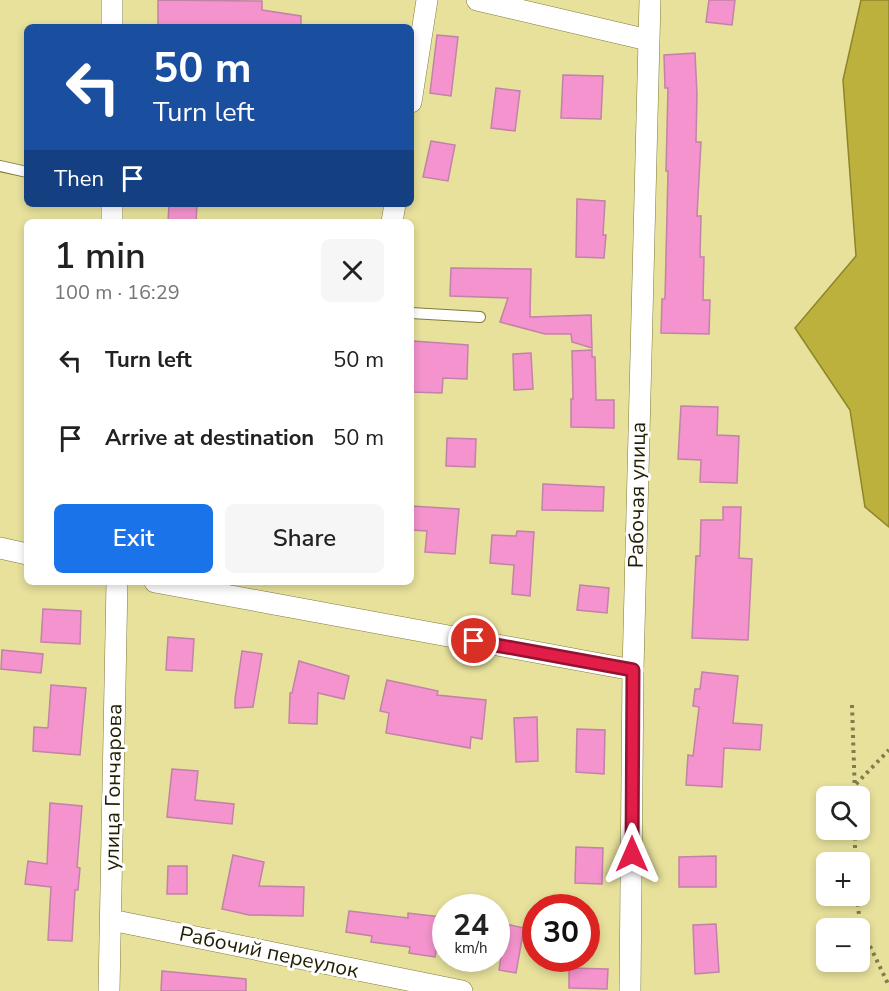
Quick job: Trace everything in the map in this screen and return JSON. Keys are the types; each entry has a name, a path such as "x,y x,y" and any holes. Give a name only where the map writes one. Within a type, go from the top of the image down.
{"street":[{"path":"112,0 112,24"},
{"path":"414,83 427,0"},
{"path":"477,0 648,40"},
{"name":"Рабочая улица","path":"630,991 633,670 650,0"},
{"path":"0,548 24,553"},
{"name":"улица Гончарова","path":"109,991 117,585"},
{"path":"171,585 633,670"},
{"name":"Рабочий переулок","path":"111,920 462,991"}],"lane":[{"path":"0,166 24,171"},
{"path":"414,313 480,317"}],"path":[{"path":"852,705 856,784"},
{"path":"856,784 889,750"},
{"path":"858,906 860,925 889,986"}],"shaded area":[{"path":"861,0 889,0 889,527 865,507 850,410 795,328 856,256 843,80"}],"building":[{"path":"158,0 262,1 262,10 301,16 301,24 158,24"},
{"path":"709,0 735,0 732,25 706,22"},
{"path":"437,35 458,37 451,96 430,93"},
{"path":"695,53 696,142 701,142 697,216 701,216 700,257 704,257 703,300 710,300 709,334 661,333 662,299 665,299 668,171 666,171 668,88 665,88 664,55"},
{"path":"563,75 603,76 601,119 561,118"},
{"path":"496,88 520,91 515,131 491,128"},
{"path":"431,141 455,145 448,181 423,177"},
{"path":"577,199 605,201 604,258 576,257"},
{"path":"169,207 197,207 196,219 168,219"},
{"path":"451,268 531,269 530,317 591,315 592,348 572,342 571,334 545,334 500,322 508,298 450,296"},
{"path":"414,341 468,345 467,379 443,378 442,393 414,392"},
{"path":"592,350 592,357 595,357 596,400 614,400 614,428 571,427 572,351"},
{"path":"531,353 533,389 514,390 513,354"},
{"path":"681,406 718,407 717,435 739,436 737,483 700,482 701,460 678,459"},
{"path":"447,438 476,439 475,467 446,466"},
{"path":"543,484 604,487 603,511 542,510"},
{"path":"414,506 459,509 455,554 425,552 427,531 414,530"},
{"path":"723,507 741,507 739,558 752,559 748,640 692,638 696,556 700,556 701,520 723,520"},
{"path":"517,531 534,532 530,596 512,594 514,565 490,563 492,535 516,536"},
{"path":"580,585 609,588 607,613 577,610"},
{"path":"43,609 81,611 80,644 41,642"},
{"path":"168,637 194,639 192,671 166,670"},
{"path":"2,650 43,654 41,673 1,669"},
{"path":"242,651 262,654 253,707 235,708 235,699"},
{"path":"299,661 349,676 344,699 318,693 317,724 289,723 290,693 292,693"},
{"path":"702,672 738,676 733,723 762,725 760,750 724,748 722,787 686,785 688,755 693,756 699,707 693,706 695,689 700,689"},
{"path":"387,680 438,691 437,695 486,700 482,739 471,737 470,748 386,733 389,713 380,711"},
{"path":"51,685 86,688 80,755 33,751 34,727 48,728"},
{"path":"537,717 538,761 516,762 514,718"},
{"path":"577,729 605,730 604,774 576,772"},
{"path":"172,769 198,771 195,800 234,804 232,824 167,817"},
{"path":"50,803 82,806 77,867 80,868 78,890 75,890 72,941 48,940 51,887 25,884 28,861 47,864"},
{"path":"576,847 603,848 602,884 575,883"},
{"path":"233,855 264,862 259,886 304,887 303,916 249,915 222,909"},
{"path":"716,856 716,887 679,887 679,857"},
{"path":"168,866 187,866 187,894 167,894"},
{"path":"349,911 408,918 408,913 432,916 432,957 409,953 410,947 371,942 372,936 346,932"},
{"path":"716,924 719,972 695,974 693,925"},
{"path":"510,925 522,928 516,973 510,972"},
{"path":"600,969 608,969 607,989 569,988 569,972 600,972"},
{"path":"162,971 246,979 246,991 161,991"}],"route":[{"path":"474,641 633,670 632,854"}]}
